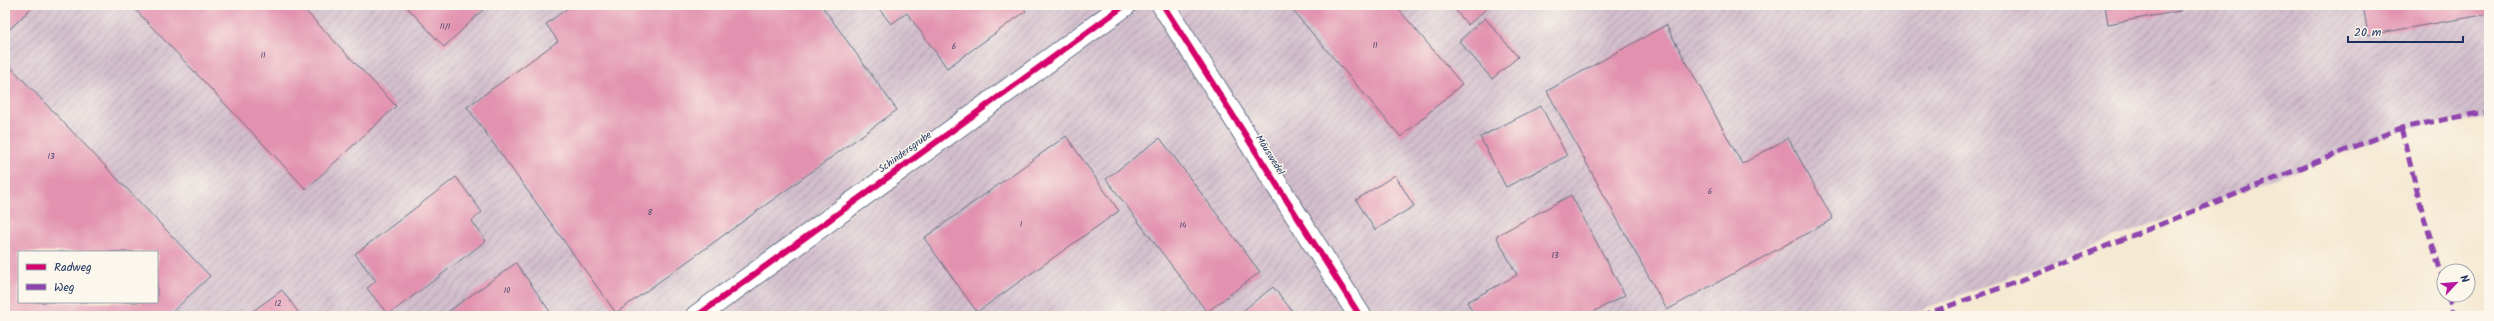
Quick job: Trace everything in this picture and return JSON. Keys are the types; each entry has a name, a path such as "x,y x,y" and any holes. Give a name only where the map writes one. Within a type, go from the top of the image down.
{"street":[{"name":"Schindersgrube","path":"697,316 1125,5"},
{"name":"Mäuswedel","path":"1163,5 1360,316"}],"shaded area":[{"path":"5,5 2489,5 2489,117 2410,128 1904,316 5,316"}],"building":[{"path":"5,5 34,5 5,34"},
{"path":"131,5 300,5 396,106 306,189"},
{"path":"405,5 488,5 444,47"},
{"path":"572,5 821,5 897,110 616,313 467,107 558,41 546,24"},
{"path":"876,5 1022,5 1026,11 947,68 907,13 891,24"},
{"path":"1288,5 1395,5 1462,84 1401,137"},
{"path":"1451,5 1491,5 1468,25"},
{"path":"2105,5 2179,5 2180,11 2108,24"},
{"path":"2363,5 2489,5 2489,14 2368,35"},
{"path":"1485,18 1518,57 1492,79 1459,41"},
{"path":"1666,25 1742,164 1788,138 1833,219 1667,310 1547,91"},
{"path":"5,61 210,276 168,316 5,316"},
{"path":"1541,106 1567,156 1506,187 1480,137"},
{"path":"1066,136 1119,211 977,312 924,238"},
{"path":"1160,138 1260,272 1207,312 1106,179"},
{"path":"1395,175 1414,206 1375,230 1356,200"},
{"path":"456,177 482,212 472,221 486,241 388,315 367,288 376,281 355,254"},
{"path":"1571,195 1625,295 1586,316 1475,316 1467,302 1517,275 1496,236"},
{"path":"516,263 553,316 442,316"},
{"path":"1273,287 1294,313 1290,316 1244,316 1241,312"},
{"path":"282,290 301,316 246,316"}],"marked path":[{"path":"1920,316 2009,285 2401,128 2489,111"},
{"path":"2401,128 2423,214 2438,263"},
{"path":"2450,303 2454,316"}],"cycle path":[{"path":"697,316 1125,5"},
{"path":"1163,5 1360,316"}]}
